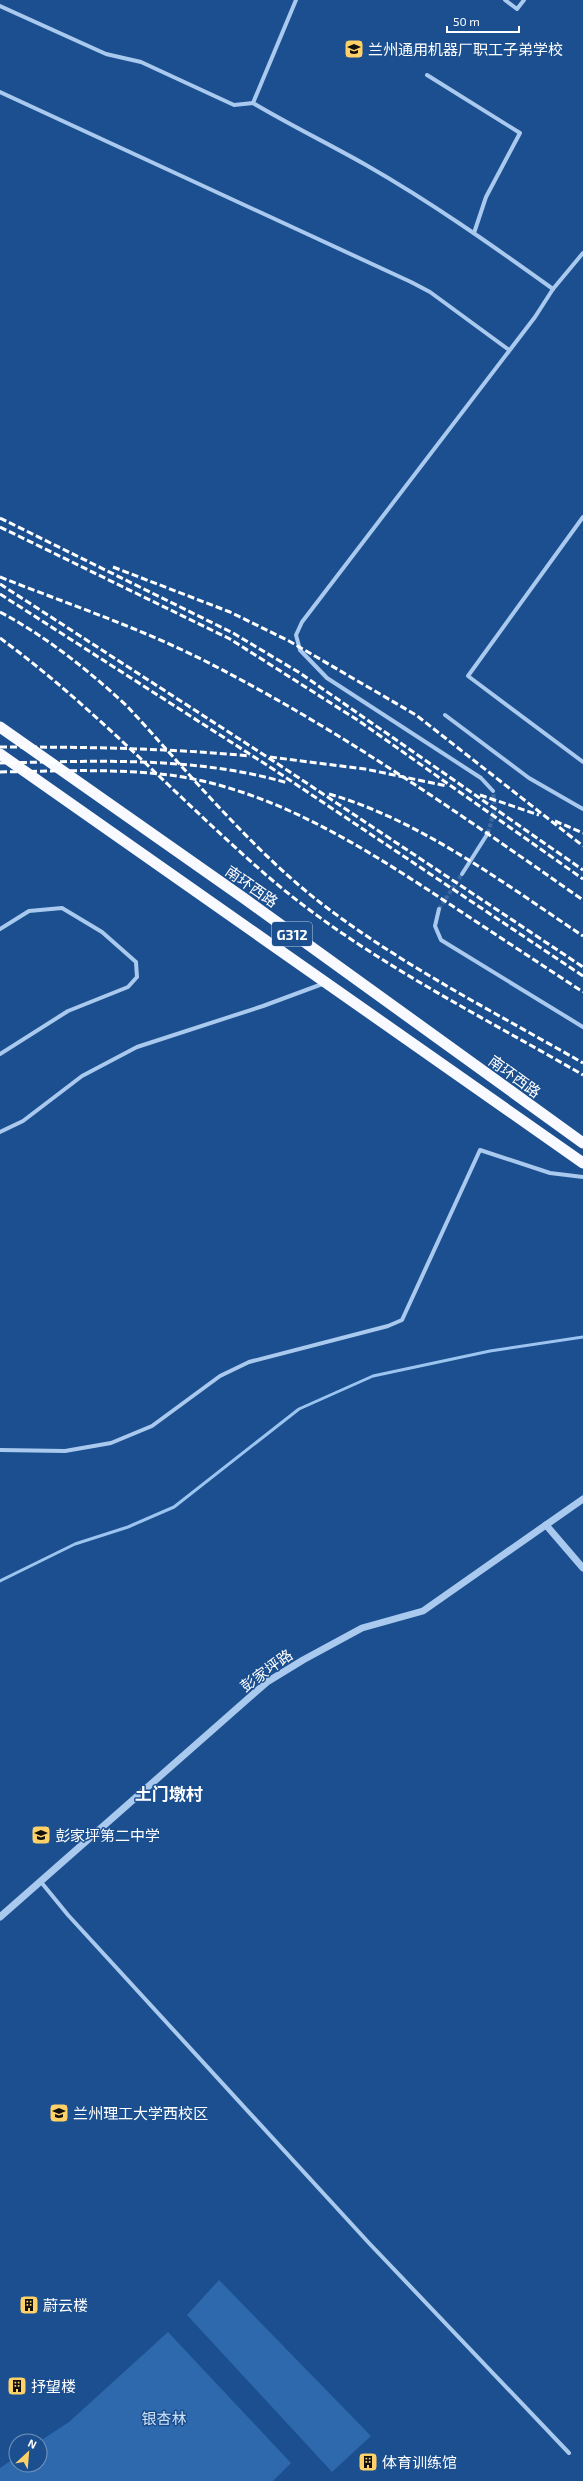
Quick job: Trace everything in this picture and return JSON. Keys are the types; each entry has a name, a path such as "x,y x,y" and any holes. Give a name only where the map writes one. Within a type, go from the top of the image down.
{"highway":[{"name":"南环西路","path":"0,727 245,899 583,1143"},
{"name":"南环西路","path":"0,754 583,1163"}],"street":[{"path":"253,103 296,0"},
{"path":"505,0 517,9 524,0"},
{"path":"0,6 106,54 141,62 234,105 253,103 300,131 367,166 474,233 554,288"},
{"path":"427,75 520,133 486,197 474,233"},
{"path":"0,92 411,282 430,292 509,350"},
{"path":"493,790 481,778 327,678 300,650 296,635 302,622 509,350 554,288 583,253"},
{"path":"583,517 468,676 583,762"},
{"path":"444,715 529,778 583,809"},
{"path":"462,874 488,833"},
{"path":"0,929 29,911 62,908 102,932 136,962 137,977 128,987 68,1011 0,1054"},
{"path":"439,910 435,926 441,940 583,1027"},
{"path":"0,1132 23,1121 82,1076 137,1046 263,1006 327,982"},
{"path":"0,1450 65,1451 110,1443 152,1426 220,1376 249,1362 388,1326 402,1320 480,1150 550,1173 583,1177"},
{"name":"彭家坪路","path":"0,1917 267,1682 303,1660 362,1628 423,1611 583,1499"},
{"path":"546,1525 583,1568"},
{"path":"41,1882 68,1914 363,2237 569,2453"}],"green space":[{"path":"219,2280 371,2436 332,2472 187,2315"},
{"name":"银杏林","path":"168,2332 291,2463 273,2481 0,2481 0,2468 8,2462 8,2473 48,2473 48,2436 69,2422"}],"waterway":[{"path":"0,1581 75,1544 128,1527 174,1507 299,1409 373,1376 490,1351 583,1337"}],"tunnel":[{"path":"488,833 495,808 493,791"},
{"path":"439,909 462,874"}],"railway":[{"path":"0,518 233,633 300,673 583,870"},
{"path":"0,527 230,639 359,721 583,879"},
{"path":"113,567 230,612 289,641 416,715 583,846"},
{"path":"0,577 155,638 205,661 255,687 351,744 398,774 583,900"},
{"path":"0,584 278,764 583,967"},
{"path":"0,594 273,769 583,976"},
{"path":"0,612 51,643 127,706 245,835 296,883 322,904 353,927 417,968 583,1063"},
{"path":"0,638 71,695 238,850 308,909 345,935 423,984 583,1075"},
{"path":"0,747 125,748 250,756"},
{"path":"270,757 365,769 447,786"},
{"path":"0,763 109,761 181,764 253,774 288,783"},
{"path":"0,772 88,771 155,773 214,784 251,795 286,809 354,844 420,884 583,992"},
{"path":"329,794 363,805 429,837 461,855 583,936"},
{"path":"480,795 539,815"},
{"path":"555,821 583,833"}],"place":[{"name":"兰州通用机器厂职工子弟学校","path":"354,49"},
{"name":"彭家坪第二中学","path":"41,1835"},
{"name":"兰州理工大学西校区","path":"59,2113"},
{"name":"蔚云楼","path":"29,2305"},
{"name":"抒望楼","path":"17,2386"},
{"name":"体育训练馆","path":"368,2462"}],"district":[{"name":"土门墩村","path":"169,1793"}]}
